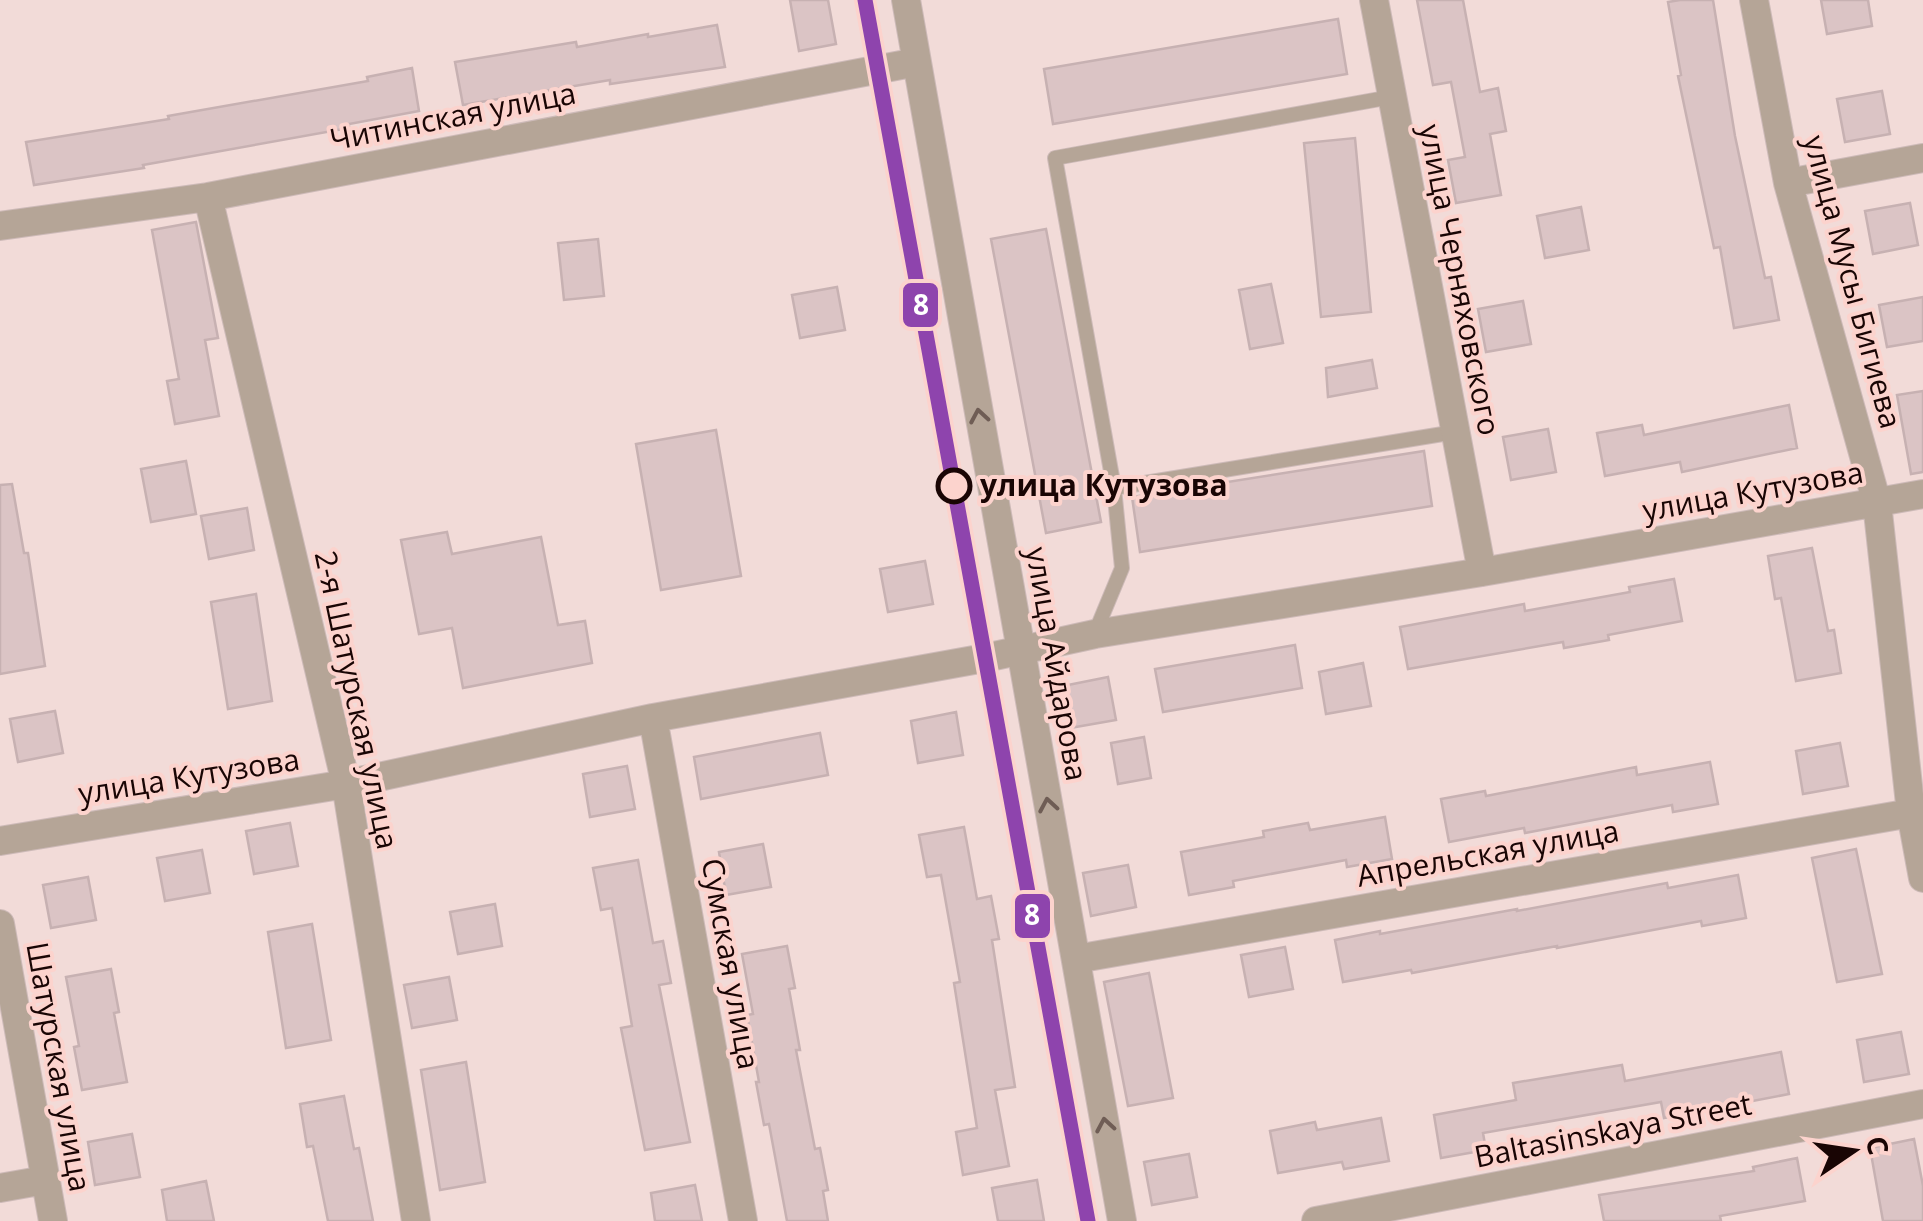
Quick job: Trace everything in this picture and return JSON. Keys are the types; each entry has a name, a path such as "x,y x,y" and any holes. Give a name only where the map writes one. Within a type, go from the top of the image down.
{"street":[{"name":"улица Айдарова","path":"906,0 1122,1221"},
{"name":"улица Черняховского","path":"1374,0 1482,572"},
{"name":"улица Мусы Бигиева","path":"1754,0 1788,183 1877,503 1911,814 1923,878"},
{"name":"Читинская улица","path":"0,226 208,197 917,62"},
{"path":"1788,183 1923,158"},
{"name":"2-я Шатурская улица","path":"208,197 346,784 416,1221"},
{"name":"улица Кутузова","path":"0,841 346,784 654,718 1095,634 1482,572 1923,494"},
{"name":"Сумская улица","path":"654,718 743,1221"},
{"name":"Апрельская улица","path":"1076,959 1911,814"},
{"name":"Шатурская улица","path":"0,924 52,1221"},
{"name":"Baltasinskaya Street","path":"1316,1221 1923,1104"},
{"path":"0,1188 45,1180"}],"lane":[{"path":"1095,634 1122,568 1114,488 1055,158 1391,97"},
{"path":"1114,488 1456,432"}],"building":[{"path":"790,0 828,0 836,44 799,51"},
{"path":"1417,0 1463,0 1480,92 1498,88 1506,131 1490,134 1501,195 1456,203 1448,160 1465,157 1451,82 1433,85"},
{"path":"1713,0 1735,136 1765,278 1771,277 1779,320 1734,328 1720,247 1714,248 1678,76 1681,75 1668,2"},
{"path":"1821,0 1868,0 1872,26 1827,34"},
{"path":"1338,19 1347,74 1053,124 1044,69"},
{"path":"717,25 725,67 610,84 610,80 463,105 455,62"},
{"path":"412,68 419,111 349,124 349,128 143,165 144,168 34,185 26,142 368,81 367,77"},
{"path":"1882,91 1890,134 1845,142 1837,99"},
{"path":"1355,138 1371,312 1321,317 1304,143"},
{"path":"1910,203 1918,245 1873,254 1865,211"},
{"path":"1581,207 1589,250 1545,258 1537,216"},
{"path":"196,222 218,338 205,340 219,416 175,424 167,381 179,379 152,230"},
{"path":"1046,229 1101,522 1046,533 991,239"},
{"path":"598,239 604,296 564,300 558,243"},
{"path":"1271,284 1283,343 1250,349 1239,290"},
{"path":"837,287 845,330 800,338 792,295"},
{"path":"1923,297 1923,341 1887,347 1879,305"},
{"path":"1523,301 1531,344 1486,352 1478,309"},
{"path":"1372,360 1377,388 1328,397 1326,368"},
{"path":"1923,391 1923,472 1911,474 1897,395"},
{"path":"1789,405 1797,448 1682,472 1680,462 1605,476 1597,433 1642,425 1644,435"},
{"path":"1548,429 1556,472 1511,480 1503,437"},
{"path":"716,430 741,576 661,590 636,444"},
{"path":"1424,451 1432,506 1140,552 1132,497"},
{"path":"186,461 196,514 151,522 141,469"},
{"path":"12,484 24,553 28,553 45,666 0,674 0,485"},
{"path":"247,508 254,550 209,559 201,516"},
{"path":"447,532 452,554 541,537 558,625 585,621 592,663 463,688 452,628 419,634 401,540"},
{"path":"1812,548 1828,631 1834,630 1841,673 1796,681 1781,598 1775,599 1768,556"},
{"path":"925,561 933,604 888,612 880,569"},
{"path":"1674,579 1682,621 1564,648 1563,642 1408,669 1400,627 1524,604 1525,611 1630,592 1629,587"},
{"path":"256,594 272,701 228,709 211,602"},
{"path":"1295,645 1302,688 1163,712 1155,669"},
{"path":"1363,663 1371,706 1326,714 1319,672"},
{"path":"1108,677 1116,720 1070,728 1063,686"},
{"path":"55,711 63,753 18,762 10,719"},
{"path":"956,712 963,755 918,763 911,721"},
{"path":"820,733 828,775 701,799 694,757"},
{"path":"1144,737 1151,778 1118,784 1111,743"},
{"path":"1840,743 1848,786 1803,794 1796,751"},
{"path":"1710,762 1718,804 1673,812 1672,805 1525,833 1524,828 1449,842 1441,799 1485,791 1486,796 1636,767 1637,775"},
{"path":"627,766 635,809 590,817 583,774"},
{"path":"1385,817 1392,859 1347,867 1346,860 1233,881 1234,887 1189,895 1181,852 1264,837 1263,831 1308,823 1310,830"},
{"path":"290,823 298,866 254,874 246,831"},
{"path":"964,827 977,899 991,896 999,939 992,940 1015,1087 995,1090 1009,1166 963,1175 956,1132 977,1128 954,983 960,982 941,875 927,877 919,835"},
{"path":"763,844 771,887 726,895 719,852"},
{"path":"1856,849 1882,974 1837,982 1812,858"},
{"path":"202,850 210,893 165,901 157,858"},
{"path":"638,860 653,943 663,941 671,983 659,985 690,1142 645,1150 621,1028 632,1026 612,908 601,910 593,868"},
{"path":"1128,865 1136,907 1091,916 1083,873"},
{"path":"1738,875 1746,918 1702,926 1701,921 1343,982 1335,940 1667,883 1668,888"},
{"path":"88,877 96,920 51,928 43,885"},
{"path":"495,904 502,946 458,954 450,912"},
{"path":"312,924 331,1040 286,1048 268,932"},
{"path":"787,946 795,988 789,989 800,1050 796,1050 815,1149 820,1148 828,1190 823,1191 828,1221 787,1221 769,1124 764,1125 756,1082 747,1015 753,1014 742,954"},
{"path":"1285,947 1293,989 1249,997 1241,955"},
{"path":"111,969 119,1012 114,1013 127,1082 82,1090 74,1047 79,1046 66,977"},
{"path":"1149,973 1173,1098 1128,1106 1104,982"},
{"path":"449,977 457,1020 412,1028 404,985"},
{"path":"1901,1032 1909,1074 1864,1082 1857,1040"},
{"path":"1781,1052 1789,1094 1664,1118 1661,1102 1483,1133 1486,1150 1441,1158 1434,1115 1516,1100 1513,1083 1622,1065 1625,1081"},
{"path":"466,1062 485,1182 440,1190 421,1070"},
{"path":"344,1096 373,1221 328,1221 313,1146 307,1147 300,1104"},
{"path":"1381,1118 1389,1161 1344,1169 1342,1162 1278,1173 1270,1131 1315,1122 1317,1130"},
{"path":"132,1134 140,1177 95,1185 88,1142"},
{"path":"1914,1139 1923,1186 1923,1221 1883,1221 1870,1148"},
{"path":"1189,1154 1197,1197 1152,1205 1144,1162"},
{"path":"1797,1158 1805,1201 1720,1216 1721,1221 1604,1221 1599,1195 1754,1171 1753,1167"},
{"path":"1037,1180 1044,1221 998,1221 992,1188"},
{"path":"206,1181 214,1221 167,1221 162,1190"},
{"path":"695,1185 702,1221 655,1221 651,1193"}],"transit line":[{"name":"8","path":"865,0 1088,1221"}],"place":[{"name":"улица Кутузова","path":"954,486"}]}
